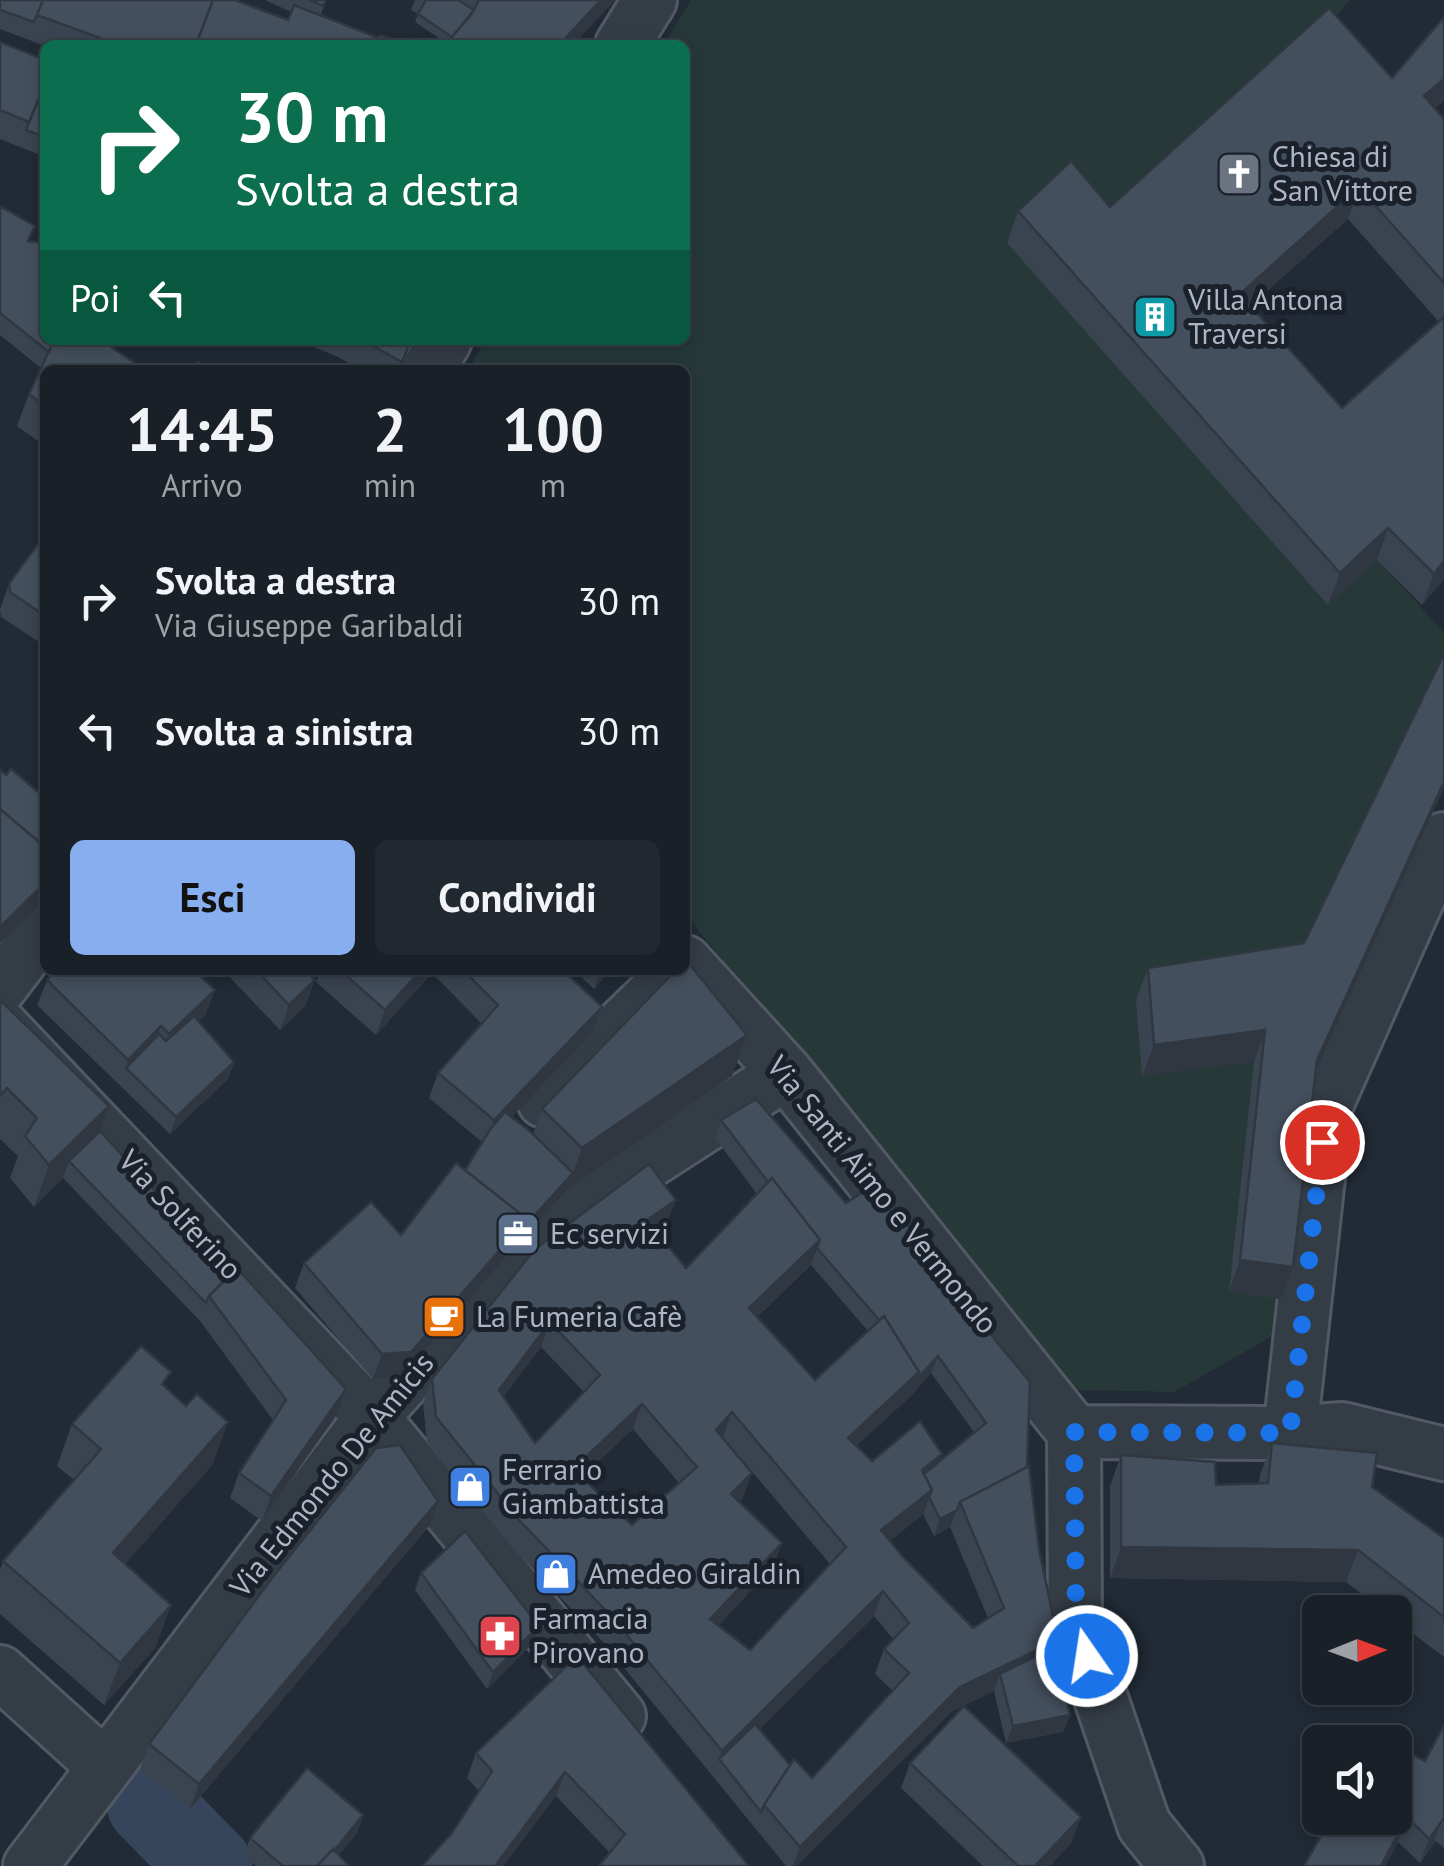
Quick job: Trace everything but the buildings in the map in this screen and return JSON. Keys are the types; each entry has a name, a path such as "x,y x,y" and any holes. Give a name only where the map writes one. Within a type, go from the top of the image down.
{"street":[{"path":"625,40 650,0"},
{"path":"1290,1433 1326,1106 1444,839"},
{"path":"0,987 40,935"},
{"name":"Via Santi Aimo e Vermondo","path":"690,968 786,1073 1074,1432"},
{"path":"544,1100 674,975"},
{"name":"Via Solferino","path":"0,1025 372,1416 644,1746"},
{"name":"Via Edmondo De Amicis","path":"30,1866 372,1416 535,1235 786,1073"},
{"path":"1177,1866 1144,1825 1076,1622 1074,1432 1290,1433 1342,1429 1444,1454"},
{"path":"0,1672 104,1766"}],"shaded area":[{"path":"691,0 1350,0 1318,40 1098,238 1329,604 1377,560 1444,632 1444,663 1293,975 1143,1076 1254,1062 1281,1299 1278,1333 1174,1392 1075,1390 690,920 690,365 471,365 483,345 690,345 690,40 667,40"}],"waterway":[{"path":"149,1804 210,1866"}],"place":[{"name":"Chiesa di San Vittore","path":"1239,174"},
{"name":"Villa Antona Traversi","path":"1155,317"},
{"name":"Ec servizi","path":"518,1234"},
{"name":"La Fumeria Cafè","path":"444,1317"},
{"name":"Ferrario Giambattista","path":"470,1487"},
{"name":"Amedeo Giraldin","path":"556,1574"},
{"name":"Farmacia Pirovano","path":"500,1636"}],"route":[{"path":"1087,1656 1076,1622 1074,1432 1290,1433 1322,1142"}]}
